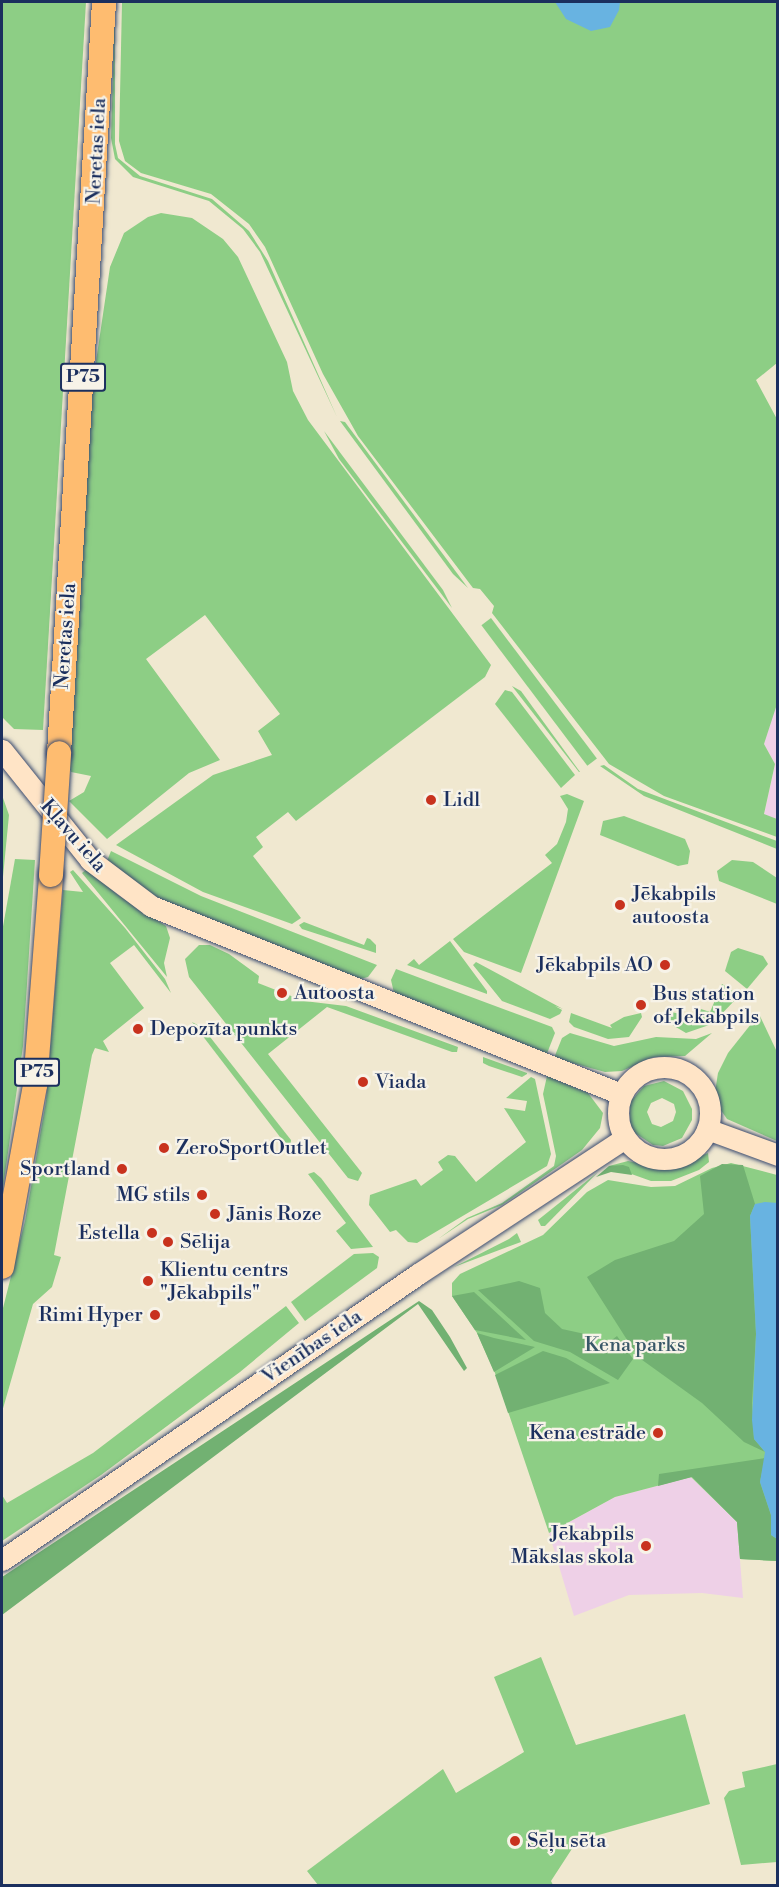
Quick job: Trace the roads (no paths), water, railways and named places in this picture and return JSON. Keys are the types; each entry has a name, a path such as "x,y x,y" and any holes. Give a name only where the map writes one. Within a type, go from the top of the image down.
{"main road":[{"name":"Neretas iela","path":"2,1266 35,1085 51,875 104,2"},
{"name":"Kļavu iela","path":"2,750 102,872 151,906 189,924 621,1094"},
{"path":"662,1067 679,1070 693,1078 706,1096 707,1129 699,1143 669,1159 652,1158 637,1151 625,1138 619,1124 621,1094 631,1080 645,1071 662,1067"},
{"path":"707,1129 777,1155"},
{"name":"Vienības iela","path":"2,1560 418,1274 625,1138"}],"water":[{"path":"555,2 620,2 619,10 610,27 591,31 566,19"},
{"path":"778,1203 777,1539 771,1535 771,1515 760,1482 765,1452 754,1439 752,1420 756,1334 750,1216 755,1204"}],"place":[{"name":"Lidl","path":"431,800"},
{"name":"Jēkabpils autoosta","path":"620,905"},
{"name":"Jēkabpils AO","path":"665,965"},
{"name":"Autoosta","path":"282,993"},
{"name":"Bus station of Jekabpils","path":"641,1005"},
{"name":"Depozīta punkts","path":"138,1029"},
{"name":"Viada","path":"363,1082"},
{"name":"ZeroSportOutlet","path":"164,1148"},
{"name":"Sportland","path":"122,1169"},
{"name":"MG stils","path":"202,1195"},
{"name":"Jānis Roze","path":"215,1214"},
{"name":"Estella","path":"152,1233"},
{"name":"Sēlija","path":"168,1242"},
{"name":"Klientu centrs \"Jēkabpils\"","path":"148,1281"},
{"name":"Rimi Hyper","path":"155,1315"},
{"name":"Kena estrāde","path":"658,1433"},
{"name":"Jēkabpils Mākslas skola","path":"646,1546"},
{"name":"Sēļu sēta","path":"515,1841"}],"park label":[{"name":"Kena parks","path":"635,1345"}]}
